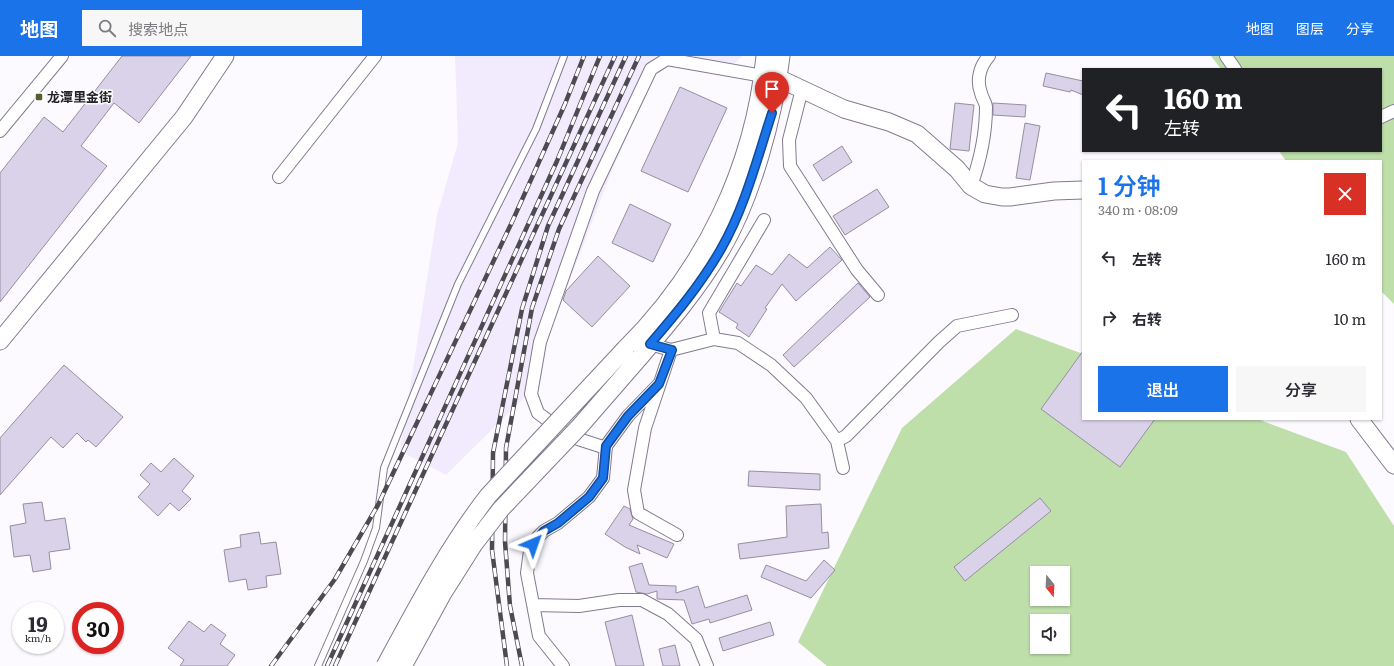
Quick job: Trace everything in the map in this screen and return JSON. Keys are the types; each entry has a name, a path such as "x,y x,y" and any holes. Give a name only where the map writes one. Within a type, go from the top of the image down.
{"main road":[{"path":"0,341 184,117 225,56"},
{"path":"385,666 439,567 488,496 639,350 691,295 721,249 737,216 772,113 771,77 765,56"},
{"path":"403,666 442,593 474,544 501,509 580,426 639,350 651,323 678,289 695,263 716,225 740,173 754,124 771,77 781,56"},
{"path":"771,77 802,89 844,109 889,122 918,134 957,169 971,186 985,194 1002,197 1054,191 1082,190"},
{"path":"1360,420 1394,465"}],"street":[{"path":"0,131 62,56"},
{"path":"279,177 375,56"},
{"path":"971,186 979,164 986,106 980,89 979,76 988,56"},
{"path":"1226,56 1234,68"},
{"path":"606,448 569,436 538,413 531,394 540,342 593,191 651,69 667,59 771,77"},
{"path":"802,89 789,140 790,166 858,270 878,294"},
{"path":"1382,116 1394,110"},
{"path":"714,339 709,313 764,220"},
{"path":"837,441 846,436 939,342 957,326 1012,315"},
{"path":"639,350 672,350 714,339 738,343 771,365 806,398 837,441 843,468"},
{"path":"672,350 645,428 634,490 638,513 677,535"},
{"path":"563,666 539,636 527,573 530,551 541,534 558,523 589,497 603,478 606,448 628,416 659,384"},
{"path":"534,605 579,606 619,600 642,600 668,614 696,639 707,666"}],"lane":[{"path":"318,666 364,561 376,528 386,460 458,284 536,129 564,56"}],"shaded area":[{"path":"455,56 662,56 613,168 524,398 446,475 400,451 437,215 458,143"},
{"path":"692,56 742,56 734,64"}],"green space":[{"path":"1211,56 1394,56 1394,304 1382,292 1382,160 1285,160 1280,152 1382,152 1382,68 1220,68"},
{"path":"1016,329 1082,354 1082,420 1260,420 1346,452 1394,526 1394,666 827,666 798,642 902,428"}],"building":[{"path":"122,56 191,56 139,123 114,103 81,146 107,166 0,302 0,173 44,117 63,132"},
{"path":"1046,73 1082,81 1082,95 1071,90 1070,92 1043,86"},
{"path":"680,87 727,108 688,192 641,171"},
{"path":"955,103 974,105 969,151 950,149"},
{"path":"993,103 1026,105 1025,117 993,115"},
{"path":"1025,123 1040,126 1030,180 1016,178"},
{"path":"842,146 852,162 823,181 813,165"},
{"path":"877,189 889,207 845,235 833,216"},
{"path":"630,204 671,224 653,262 612,243"},
{"path":"830,247 842,260 796,301 782,284 765,308 767,309 749,337 736,328 738,324 719,312 737,283 741,286 756,265 772,275 789,254 807,268"},
{"path":"598,256 630,286 592,327 563,300 566,291"},
{"path":"858,283 870,297 794,367 783,355"},
{"path":"1082,352 1082,420 1154,420 1120,467 1041,409"},
{"path":"64,365 123,417 96,447 88,440 86,442 77,433 63,448 51,437 0,495 0,438"},
{"path":"174,458 194,476 182,491 191,499 179,511 170,503 158,516 138,497 150,484 140,475 151,463 161,472"},
{"path":"749,471 820,474 820,490 748,486"},
{"path":"1040,498 1051,511 965,581 954,567"},
{"path":"42,502 45,521 65,518 70,549 49,552 51,569 33,572 30,555 14,557 10,526 26,523 23,504"},
{"path":"821,504 822,533 828,532 829,548 740,559 738,544 787,537 786,506"},
{"path":"624,506 630,509 633,519 629,525 674,544 667,558 637,545 640,554 625,547 605,534"},
{"path":"259,532 261,544 276,542 281,574 266,576 267,587 248,590 246,579 229,582 224,550 241,547 240,535"},
{"path":"824,560 835,570 811,598 761,577 766,565 806,581"},
{"path":"642,563 649,585 676,586 676,593 698,586 705,608 747,595 752,610 710,623 709,619 692,624 684,600 657,599 657,591 647,594 636,592 629,567"},
{"path":"632,615 644,666 616,666 605,622"},
{"path":"189,621 204,632 211,624 226,635 220,644 235,655 227,666 180,666 184,660 168,648"},
{"path":"770,622 774,635 723,651 719,638"},
{"path":"675,645 680,666 663,666 659,649"}],"railway":[{"path":"271,666 335,579 378,505 512,222 565,104 584,56"},
{"path":"327,666 557,161 600,56"},
{"path":"335,666 615,56"},
{"path":"507,666 492,550 493,453 522,309 548,226 626,56"},
{"path":"522,666 510,606 505,542 506,448 532,308 559,229 639,56"}],"place":[{"name":"龙潭里金街","path":"39,97"}],"route":[{"path":"533,544 544,531 558,523 589,497 603,478 606,446 628,416 659,384 672,350 650,344 691,295 721,249 740,210 772,113"}]}
